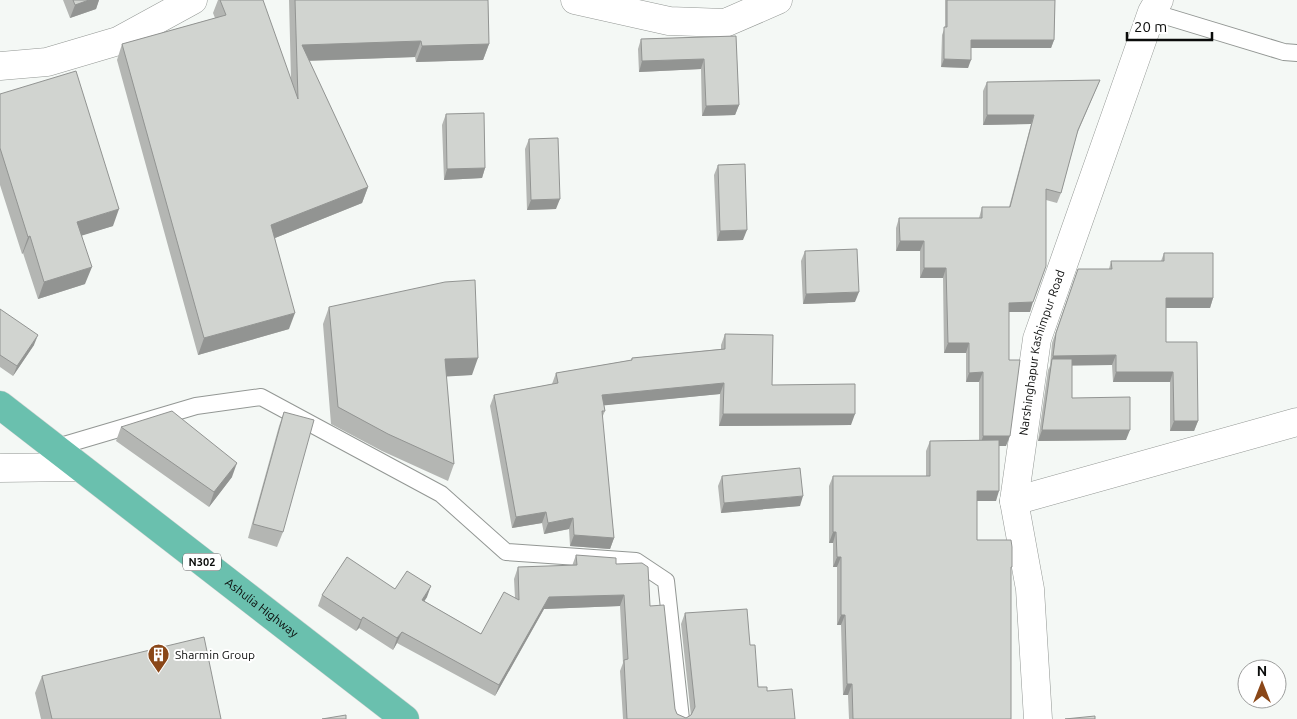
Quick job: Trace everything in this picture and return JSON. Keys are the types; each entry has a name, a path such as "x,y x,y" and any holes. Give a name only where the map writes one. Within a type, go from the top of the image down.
{"highway":[{"name":"Ashulia Highway","path":"0,405 404,719"}],"street":[{"path":"0,66 47,62 118,41 193,0"},
{"path":"576,0 669,21 725,23 778,0"},
{"name":"Narshinghapur Kashimpur Road","path":"1038,719 1030,589 1014,501 1037,340 1156,6"},
{"path":"1014,501 1297,422"},
{"path":"0,468 79,467"}],"lane":[{"path":"1156,6 1284,52 1297,53"},
{"path":"54,448 196,406 261,397 441,494 506,552 636,561 666,581 681,719"}],"building":[{"path":"73,0 89,0 75,5"},
{"path":"220,0 263,0 298,99 295,0 488,0 489,44 422,46 421,41 302,45 368,187 271,225 295,313 204,338 122,44 226,15"},
{"path":"947,0 1055,0 1054,40 971,40 971,60 944,59 944,27 947,27"},
{"path":"736,36 739,105 706,106 704,59 642,61 641,39"},
{"path":"76,71 119,209 77,222 92,267 44,282 0,148 0,94"},
{"path":"1100,80 1078,130 1061,193 1046,189 1046,266 1033,302 1009,303 1009,360 1020,360 1010,436 983,436 983,372 969,373 969,343 948,343 946,268 924,268 924,241 900,241 899,218 982,218 982,207 1010,207 1034,115 987,115 987,82"},
{"path":"484,113 485,168 447,169 446,114"},
{"path":"558,138 560,199 531,200 529,139"},
{"path":"745,164 747,230 720,231 718,165"},
{"path":"857,249 859,292 806,294 805,251"},
{"path":"1164,253 1213,253 1213,298 1166,298 1166,342 1197,342 1198,421 1174,421 1173,372 1116,372 1116,355 1053,356 1056,333 1078,269 1112,269 1111,261 1164,261"},
{"path":"475,280 478,358 445,359 454,464 388,434 338,407 329,307 445,282"},
{"path":"0,309 38,335 17,366 0,355"},
{"path":"725,334 773,335 772,385 855,384 855,414 723,414 724,383 602,395 605,411 602,411 614,538 574,535 573,518 548,523 546,512 516,517 494,395 558,383 556,373 632,360 632,358 725,349"},
{"path":"1052,359 1072,359 1072,398 1130,397 1130,430 1042,430"},
{"path":"172,411 237,463 214,492 121,427"},
{"path":"284,412 314,420 283,532 253,524"},
{"path":"999,440 999,491 977,491 977,540 1011,540 1011,719 853,719 852,684 847,684 845,615 841,615 841,557 837,557 836,532 833,532 833,476 930,476 930,441"},
{"path":"800,468 803,496 724,503 722,476"},
{"path":"576,555 616,558 616,564 642,563 648,567 650,606 664,605 677,714 686,718 691,715 695,707 685,613 747,609 750,645 755,645 758,687 767,687 767,691 792,689 795,719 627,719 624,660 628,659 624,595 549,597 499,685 402,632 397,638 363,617 361,620 322,595 347,557 395,589 407,571 431,586 422,600 481,634 504,592 519,600 518,567 577,565"},
{"name":"Sharmin Group","path":"204,637 221,719 52,719 42,676"},
{"path":"346,715 346,719 322,719"},
{"path":"1095,716 1095,719 1065,719"}],"place":[{"name":"Sharmin Group","path":"159,674"}]}
